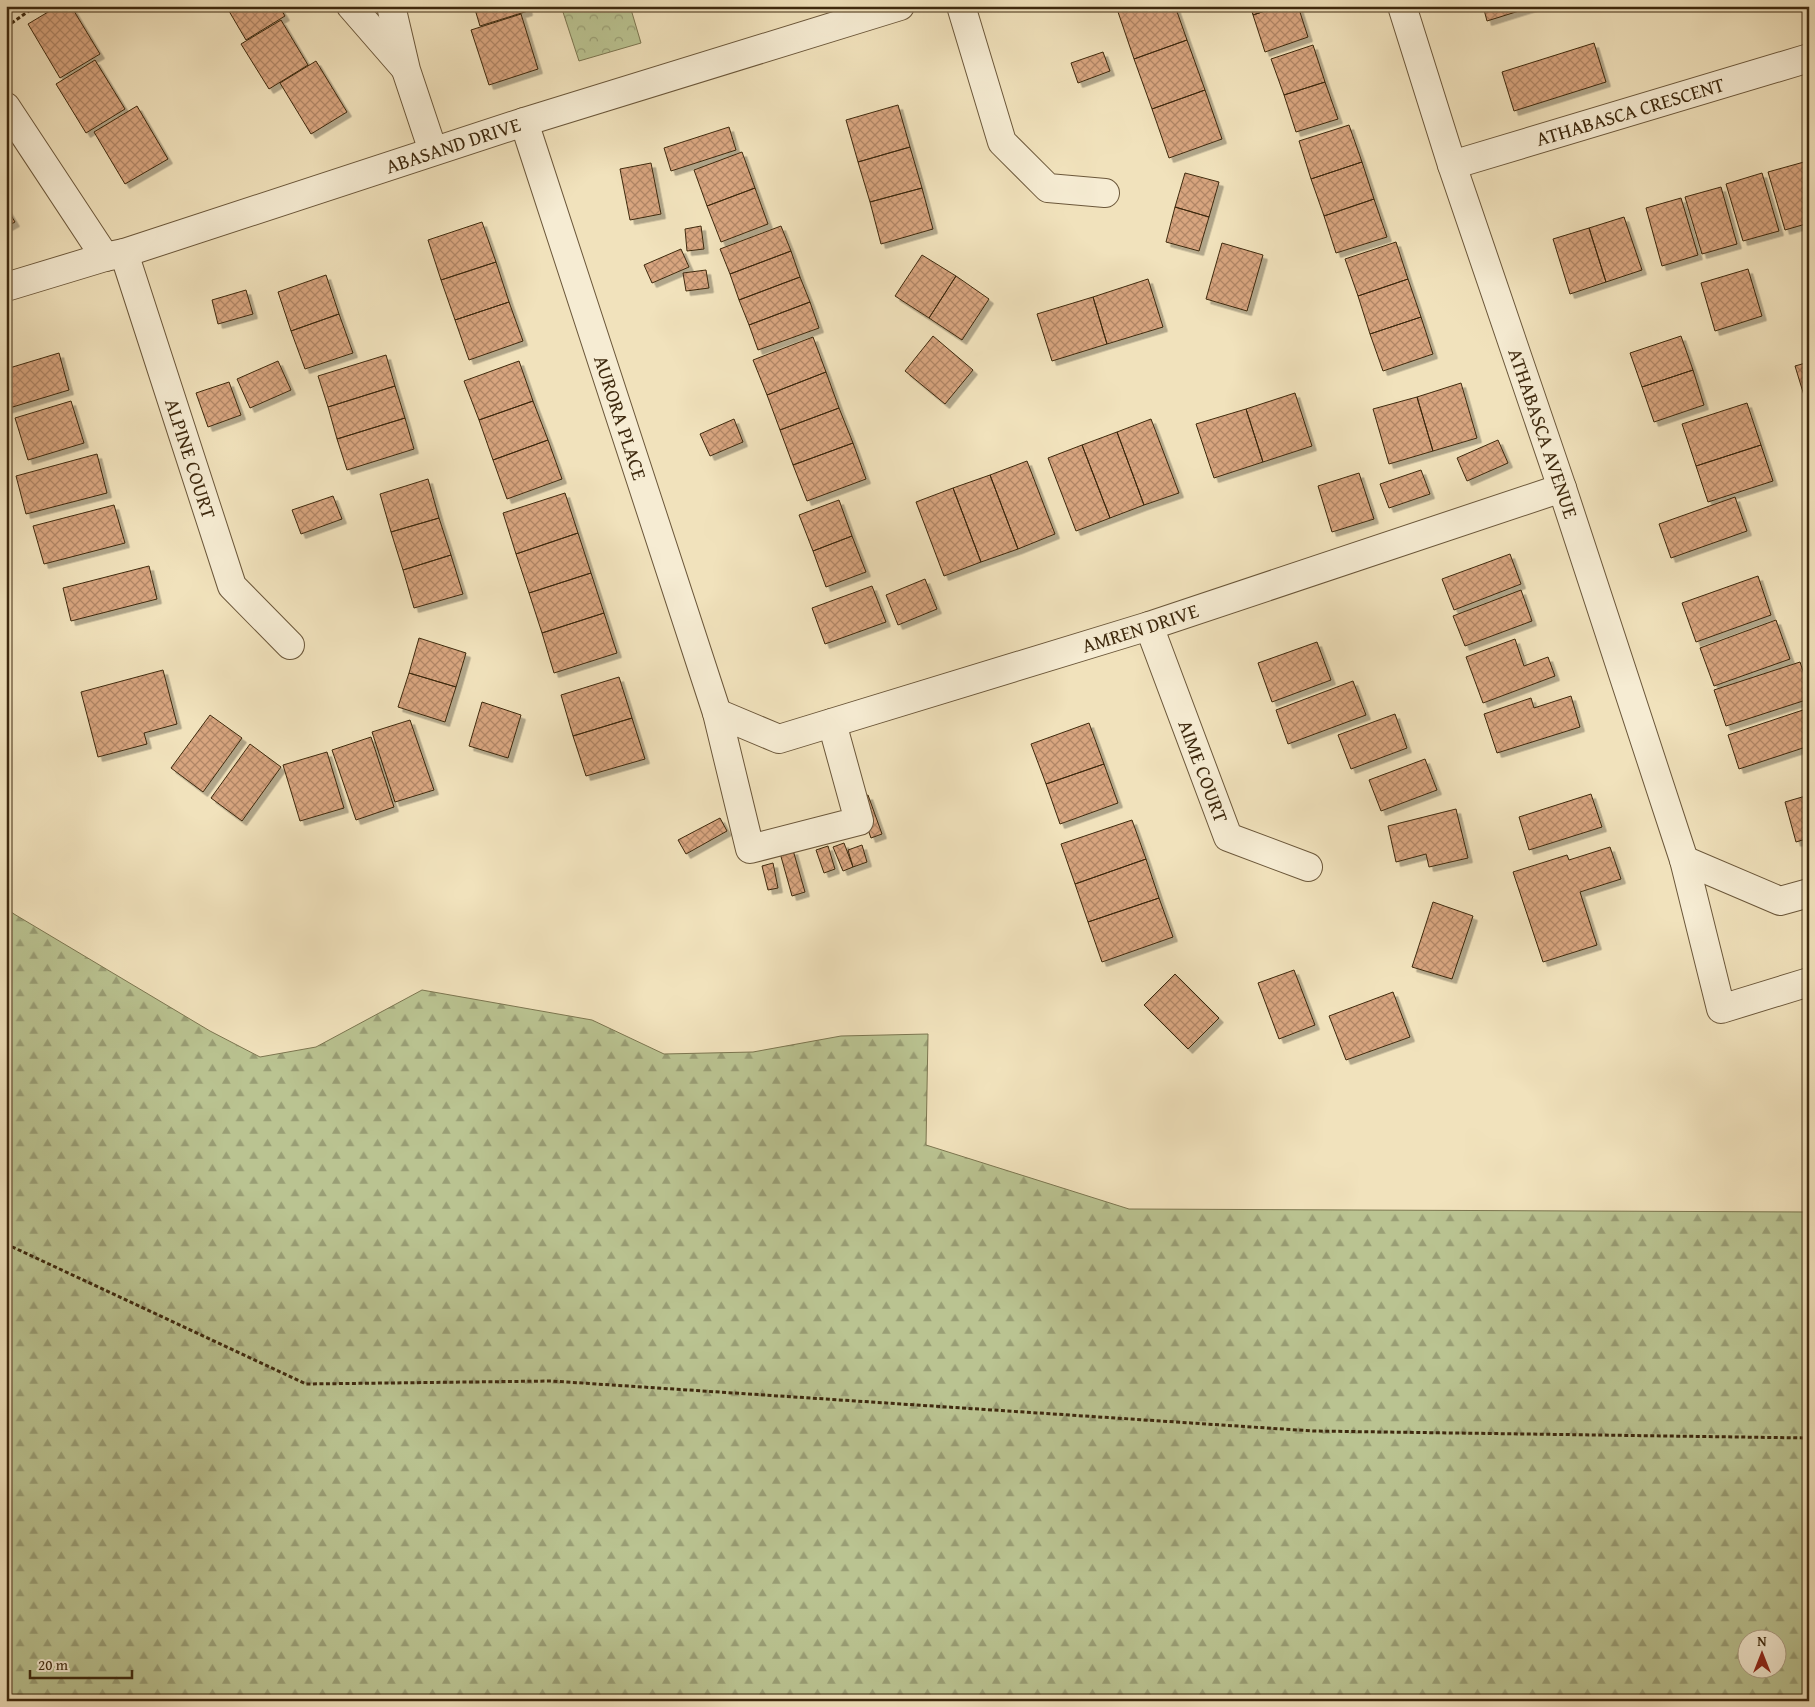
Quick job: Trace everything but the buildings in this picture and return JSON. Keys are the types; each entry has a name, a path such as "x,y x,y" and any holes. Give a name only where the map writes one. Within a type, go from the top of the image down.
{"street":[{"path":"351,6 406,70"},
{"path":"391,6 406,70 433,151"},
{"name":"ABASAND DRIVE","path":"6,287 114,255 524,122 900,6"},
{"path":"961,6 1002,142 1048,188 1105,193"},
{"name":"ATHABASCA AVENUE","path":"1402,6 1452,165 1562,488 1684,860 1721,1010 1809,982"},
{"name":"ATHABASCA CRESCENT","path":"1452,165 1809,58"},
{"name":"ALPINE COURT","path":"6,107 114,255 232,586 290,645"},
{"name":"AURORA PLACE","path":"524,122 716,713 750,849 859,820 832,723"},
{"name":"AMREN DRIVE","path":"716,713 779,739 1149,626 1562,488"},
{"name":"AIME COURT","path":"1149,626 1228,837 1308,867"},
{"path":"1684,860 1780,901 1809,893"}],"path":[{"path":"6,27 36,6"},
{"path":"6,1244 306,1384 551,1380 1313,1431 1809,1438"}],"green space":[{"path":"561,6 630,6 641,43 579,61"},
{"path":"6,908 210,1031 260,1057 316,1047 422,990 592,1020 664,1054 753,1052 841,1036 928,1034 926,1145 1129,1209 1809,1212 1809,1701 6,1701"}]}
